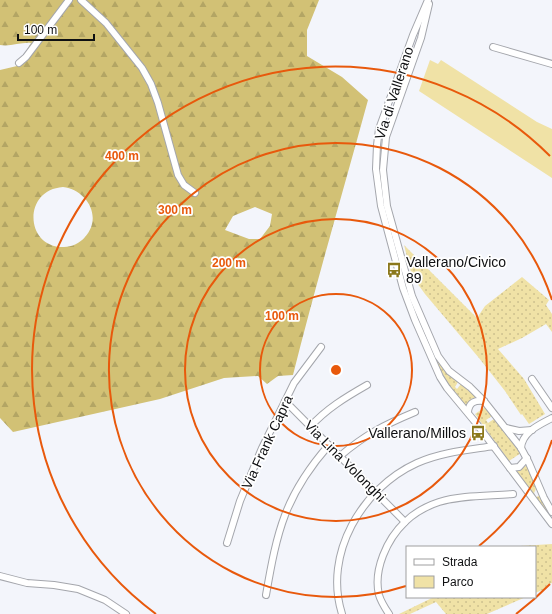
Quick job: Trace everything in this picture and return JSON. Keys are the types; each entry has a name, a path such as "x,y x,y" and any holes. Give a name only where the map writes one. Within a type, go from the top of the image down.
{"street":[{"path":"19,63 26,58 42,34 69,0"},
{"path":"81,0 106,23 142,68 151,84 158,104 178,175 184,185 196,193"},
{"name":"Via di Vallerano","path":"429,0 418,47 386,137 383,170 385,196 415,305 435,351 446,369 484,401 521,448 527,458 538,488 552,512"},
{"name":"Via di Vallerano","path":"429,0 416,26 379,128 376,154 376,178 383,215 403,288 411,310 442,380 494,446 552,524"},
{"path":"493,47 552,64"},
{"name":"Via Frank Capra","path":"227,543 250,475 285,401 297,378 320,347"},
{"path":"532,380 552,408"},
{"path":"310,427 323,413 367,385"},
{"path":"468,412 470,405 473,402 478,400 484,401"},
{"name":"Via Lina Volonghi","path":"285,401 405,522"},
{"path":"340,456 355,442 373,431 415,412"},
{"path":"521,448 523,439 532,430 552,418"},
{"path":"505,428 517,431 532,430"},
{"path":"266,595 276,541 288,504 306,474 329,445"},
{"path":"342,614 338,599 337,584 341,553 346,538 355,520 376,492 401,472 422,461 454,451 494,446"},
{"path":"510,468 520,467 527,458"},
{"path":"389,614 380,597 378,576 382,559 390,541 405,522 426,508 442,501 455,498 513,494"},
{"path":"0,576 27,583 78,589 101,598 126,614"}],"green space":[{"path":"0,0 319,0 307,30 307,56 342,77 368,100 293,375 278,376 267,384 258,376 224,378 160,399 13,432 0,418 0,70 17,66 31,43 0,45","holes":["63,187 72,189 85,199 90,206 93,221 85,237 78,243 67,247 51,245 42,238 36,229 34,218 35,208 40,198 50,190","255,207 272,214 270,226 260,239 249,239 225,230 233,216"]},
{"path":"430,60 438,64 441,60 537,122 552,129 552,178 419,91"},
{"path":"404,245 477,318 485,306 522,277 549,300 546,305 552,314 552,332 546,324 522,338 498,349 524,379 545,414 529,424 522,414 521,415 505,391 425,294 412,276"},
{"path":"436,358 445,371 458,382 455,387 457,389 461,384 477,397 471,399 466,406 447,382 435,359"},
{"path":"485,407 492,416 486,420 488,423 494,419 521,453 509,461 475,414"},
{"path":"527,465 536,489 534,493 536,497 539,496 538,493 552,519 516,471"},
{"path":"552,544 552,583 547,585 545,589 536,593 536,546 519,546"},
{"path":"432,598 524,598 487,614 446,614 436,602 410,614 399,614"}],"place":[{"name":"Vallerano/Civico 89","path":"394,270"},
{"name":"Vallerano/Millos","path":"478,433"}]}
